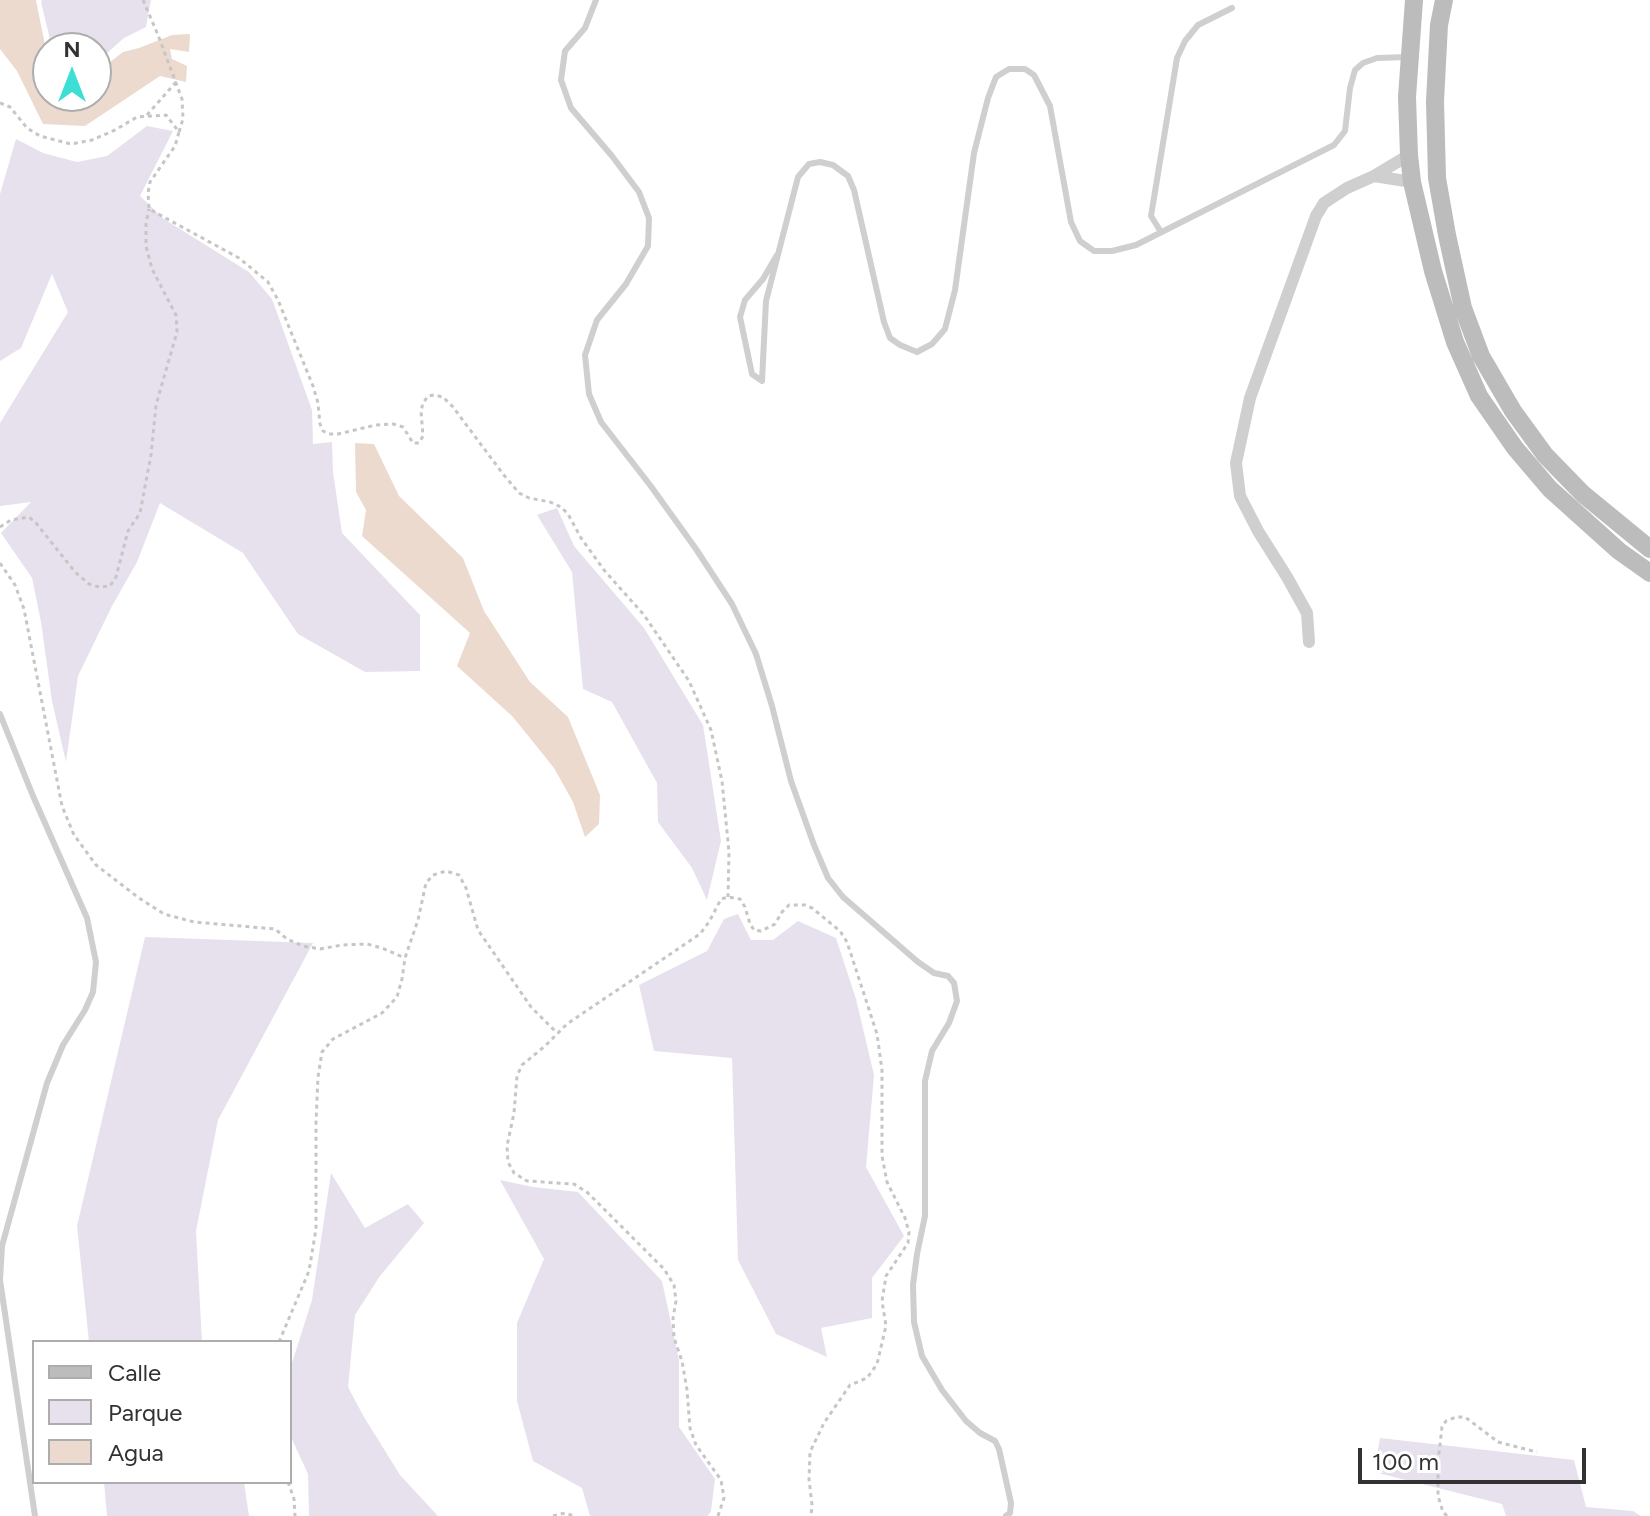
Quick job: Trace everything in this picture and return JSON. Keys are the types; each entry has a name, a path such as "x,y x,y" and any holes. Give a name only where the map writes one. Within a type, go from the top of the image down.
{"street":[{"path":"1414,0 1407,97 1412,182 1433,271 1455,342 1479,396 1515,448 1550,489 1619,551 1650,573"},
{"path":"1444,0 1439,25 1435,101 1437,178 1463,308 1481,356 1513,411 1545,455 1583,494 1650,549"},
{"path":"1309,642 1307,613 1240,496 1236,463 1250,398 1316,216 1324,203 1409,155"},
{"path":"1374,176 1412,182"},
{"path":"1603,537 1615,522"}],"lane":[{"path":"596,0 585,28 565,51 561,80 571,108 639,192 649,218 648,246 626,284 597,320 585,355 589,394 601,422 650,485 732,604 756,654 791,781 828,878 843,897 918,962 934,973 948,976 954,983 957,1001 949,1023 932,1051 925,1081 925,1216 913,1285 914,1322 922,1356 942,1390 966,1421 995,1441 999,1449 1011,1503 1010,1513 1006,1516"},
{"path":"1161,232 1151,216 1177,58 1198,25 1232,8"},
{"path":"777,255 763,279 745,300 740,317 752,374 762,381 766,301 798,177 809,164 820,162 833,165 848,176 890,338 917,352 932,344 945,329 974,153 996,77 1009,69 1025,69 1034,75 1050,106 1071,222 1080,241 1094,251 1112,251 1136,245 1334,145 1345,131 1355,70 1377,58 1409,57"},
{"path":"0,714 87,918 96,962 93,992 63,1045 47,1083 2,1246 0,1280 35,1516"}],"path":[{"path":"0,527 11,520 29,517 75,572 89,584 110,586 116,577 128,531 140,513 156,405 177,332 176,315 152,269 146,246 148,193 150,182 175,146 183,119 182,99 143,0"},
{"path":"147,115 176,82"},
{"path":"0,103 10,107 27,128 40,136 71,144 92,140 147,115 166,115 179,132"},
{"path":"149,209 239,258 268,282 313,386 323,431 338,434 393,424 403,427 413,443 419,443 423,436 423,403 428,396 443,397 519,493 550,502 568,514 604,570 644,615 689,681 711,730 722,781 728,838 728,897"},
{"path":"0,563 15,585 24,609 62,806 74,835 96,865 164,914 194,922 275,929 287,939 320,949 367,944 405,958"},
{"path":"280,1340 309,1271 316,1229 316,1123 322,1052 333,1039 382,1013 397,997 426,883 433,875 446,871 459,875 478,930 531,1007 557,1033"},
{"path":"718,1516 724,1498 721,1480 696,1445 690,1428 682,1361 674,1338 674,1285 664,1269 588,1193 574,1184 527,1181 514,1173 508,1162 507,1146 517,1076 522,1065 567,1024 700,934 721,899 728,897 740,899 754,930 761,931 775,924 789,905 805,905 840,931 847,942 877,1034 882,1070 882,1156 887,1182 909,1232 908,1243 886,1276 882,1301 886,1326 877,1364 867,1378 850,1385 824,1423 810,1452 811,1516"},
{"path":"1444,1515 1438,1496 1438,1462 1442,1427 1446,1421 1465,1417 1498,1442 1537,1452"},
{"path":"289,1484 295,1516"},
{"path":"553,1516 565,1513 574,1516"}],"green space":[{"path":"151,0 146,27 124,38 112,49 112,32 48,32 41,2"},
{"path":"147,126 173,131 140,196 164,219 249,272 272,299 312,410 313,444 332,442 342,533 420,615 420,671 365,672 298,634 243,553 160,503 137,562 78,676 66,762 52,701 32,578 1,533 31,502 0,506 0,423 68,312 52,274 21,348 0,361 0,194 16,139 43,153 77,162 107,156"},
{"path":"557,508 574,546 644,628 703,725 721,841 707,900 692,868 658,822 657,783 612,702 583,689 572,572 537,515"},
{"path":"738,914 751,940 773,940 798,921 836,938 856,999 874,1075 866,1167 904,1236 872,1278 872,1318 821,1328 827,1357 776,1334 738,1260 732,1058 654,1051 639,985 707,951 724,919"},
{"path":"145,937 313,943 218,1120 196,1231 202,1340 89,1340 77,1226"},
{"path":"331,1173 365,1228 408,1204 424,1223 380,1276 355,1315 348,1387 400,1475 438,1516 309,1516 308,1474 292,1439 292,1363 312,1300"},
{"path":"500,1180 578,1192 662,1281 679,1360 679,1427 715,1479 708,1516 590,1516 582,1488 533,1461 517,1401 517,1323 544,1259"},
{"path":"1380,1438 1574,1460 1586,1507 1633,1511 1641,1516 1506,1516 1502,1504 1374,1472"},
{"path":"104,1484 244,1484 249,1516 107,1516"}],"water":[{"path":"0,0 36,0 42,32 32,32 32,102 17,71 0,49"},
{"path":"190,34 189,52 170,49 172,59 187,66 186,82 160,76 112,108 112,61 123,52 172,35"},
{"path":"37,112 106,112 85,126 43,124"},
{"path":"355,443 374,444 399,496 463,558 484,611 530,682 568,717 600,795 599,824 585,837 573,802 554,768 513,717 457,666 470,633 362,536 366,510 356,492"}]}
